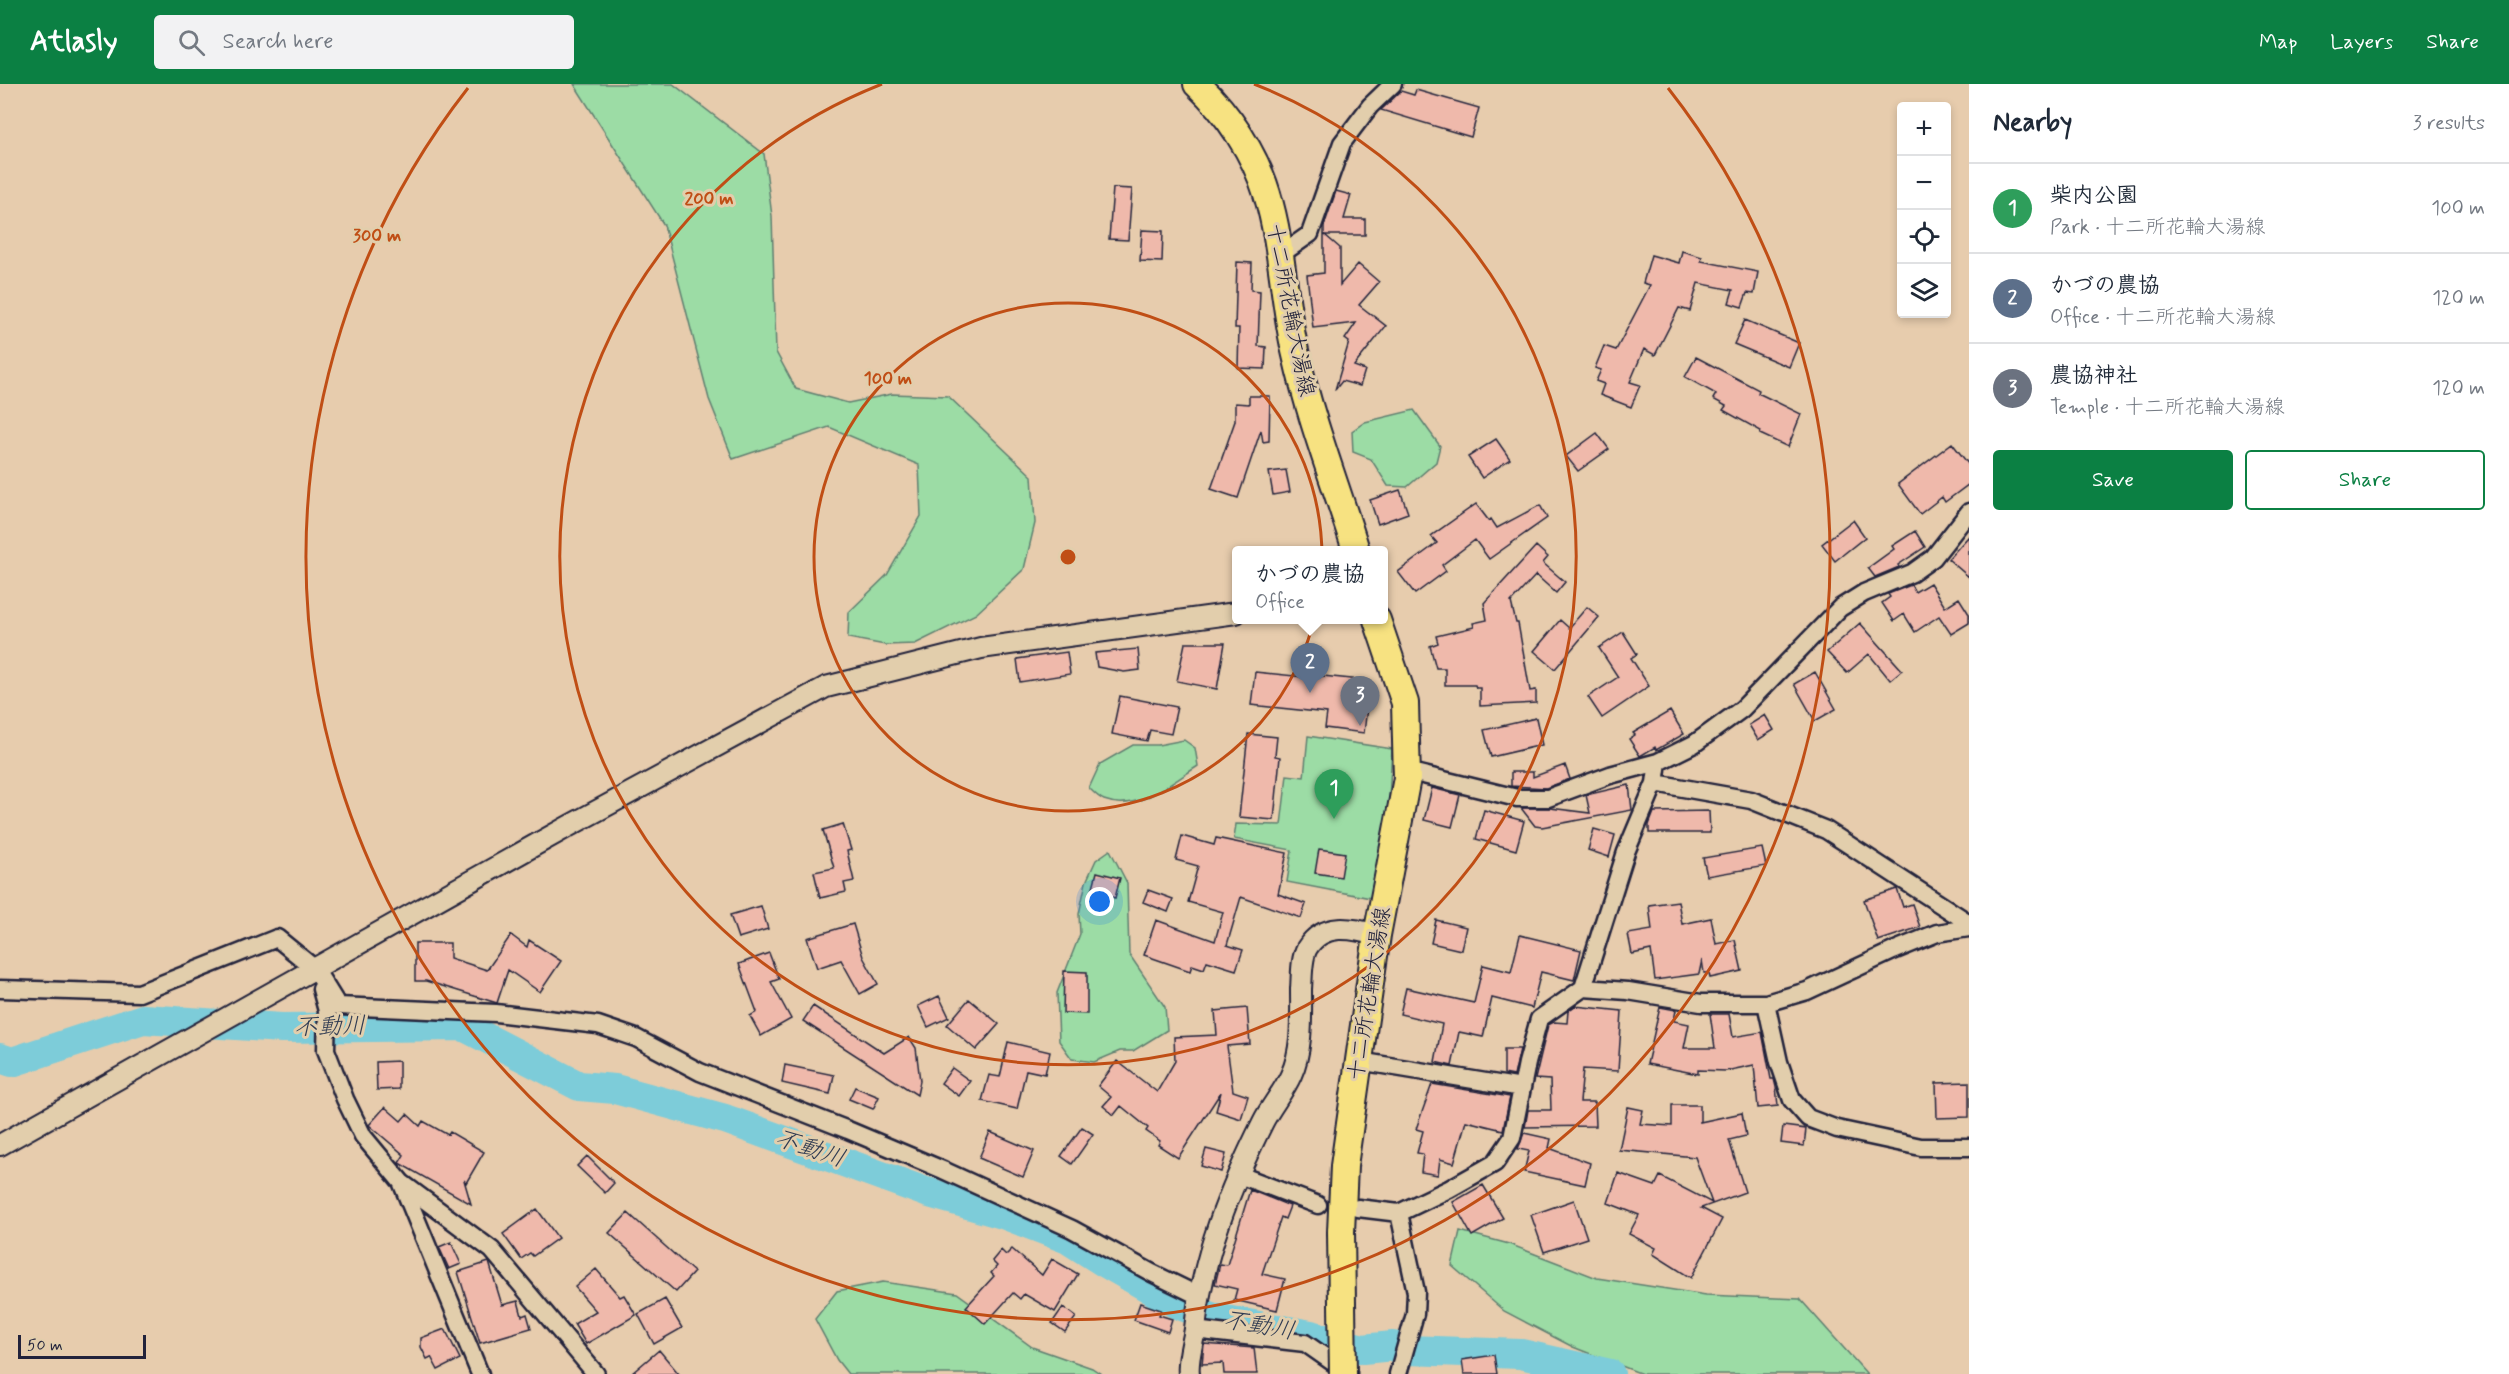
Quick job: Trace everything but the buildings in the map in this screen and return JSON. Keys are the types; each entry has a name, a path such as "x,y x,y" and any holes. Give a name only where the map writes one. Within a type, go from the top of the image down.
{"main road":[{"name":"十二所花輪大湯線","path":"1197,84 1239,132 1267,193 1280,255 1295,352 1312,421 1355,546"},
{"name":"十二所花輪大湯線","path":"1343,1374 1341,1232 1344,1166 1377,935 1407,771 1405,704 1378,624"}],"street":[{"path":"1280,255 1310,234 1342,143 1370,106 1393,84"},
{"path":"1407,771 1517,798 1548,798 1610,775 1658,762 1694,744 1742,709 1840,608 1864,593 1912,573 1933,558 1969,512"},
{"path":"0,1145 198,1036 568,826 826,687 981,648 1232,614"},
{"path":"1583,988 1626,852 1655,783 1658,762"},
{"path":"1655,783 1751,800 1826,830 1969,923"},
{"path":"1189,1374 1196,1313 1205,1267 1237,1174 1268,1113 1291,1076 1299,1040 1302,970 1306,949 1318,935 1334,929 1353,928 1377,935"},
{"path":"1358,1208 1398,1213 1449,1189 1495,1163 1512,1138 1539,1018 1583,988 1628,991 1701,1003 1766,1003 1807,991 1937,933 1969,928"},
{"path":"0,989 139,993 277,938 315,969 338,1006 496,1013 598,1025 636,1038 700,1072 848,1130 1072,1229 1152,1273 1196,1313 1305,1343 1349,1374"},
{"path":"315,969 327,1011 326,1049 345,1099 363,1136 402,1183 492,1250 596,1374"},
{"path":"1766,1003 1779,1062 1792,1100 1808,1118 1837,1129 1921,1147 1969,1147"},
{"path":"1359,1061 1522,1088"},
{"path":"1237,1174 1318,1205"},
{"path":"402,1183 480,1374"},
{"path":"1398,1213 1412,1265 1416,1292 1415,1314 1400,1369"}],"green space":[{"path":"574,84 673,84 764,154 772,216 776,352 796,389 848,403 892,394 948,396 1032,476 1035,523 1024,569 976,614 915,644 885,645 848,638 849,612 887,575 921,516 919,465 829,427 733,459 709,399 664,225"},
{"path":"1414,410 1440,446 1436,462 1407,487 1388,486 1371,459 1353,452 1352,431 1365,422"},
{"path":"1308,736 1392,749 1388,815 1371,898 1287,882 1292,850 1234,839 1236,824 1281,825 1287,775 1304,777"},
{"path":"1184,740 1195,748 1198,766 1154,794 1129,803 1117,803 1102,799 1089,788 1100,764 1133,745 1158,745"},
{"path":"1110,850 1127,883 1129,954 1165,1007 1167,1030 1133,1051 1120,1051 1094,1062 1072,1059 1059,1041 1057,993 1080,934 1079,914 1086,882 1096,860"},
{"path":"1460,1231 1509,1244 1597,1278 1706,1295 1800,1299 1867,1374 1642,1374 1573,1347 1504,1311 1452,1266"},
{"path":"883,1282 957,1293 1032,1347 1092,1368 1101,1374 848,1374 837,1360 815,1319 837,1291"}],"waterway":[{"name":"不動川","path":"0,1058 12,1062 143,1019 282,1028 463,1026 579,1086 615,1089 725,1119 926,1192 1003,1214 1068,1239 1177,1304 1214,1318 1311,1335 1363,1349 1393,1346 1407,1350 1521,1354 1610,1374"}],"place":[{"name":"かづの農協","path":"1310,693"},
{"name":"農協神社","path":"1360,726"},
{"name":"柴内公園","path":"1334,819"}]}
